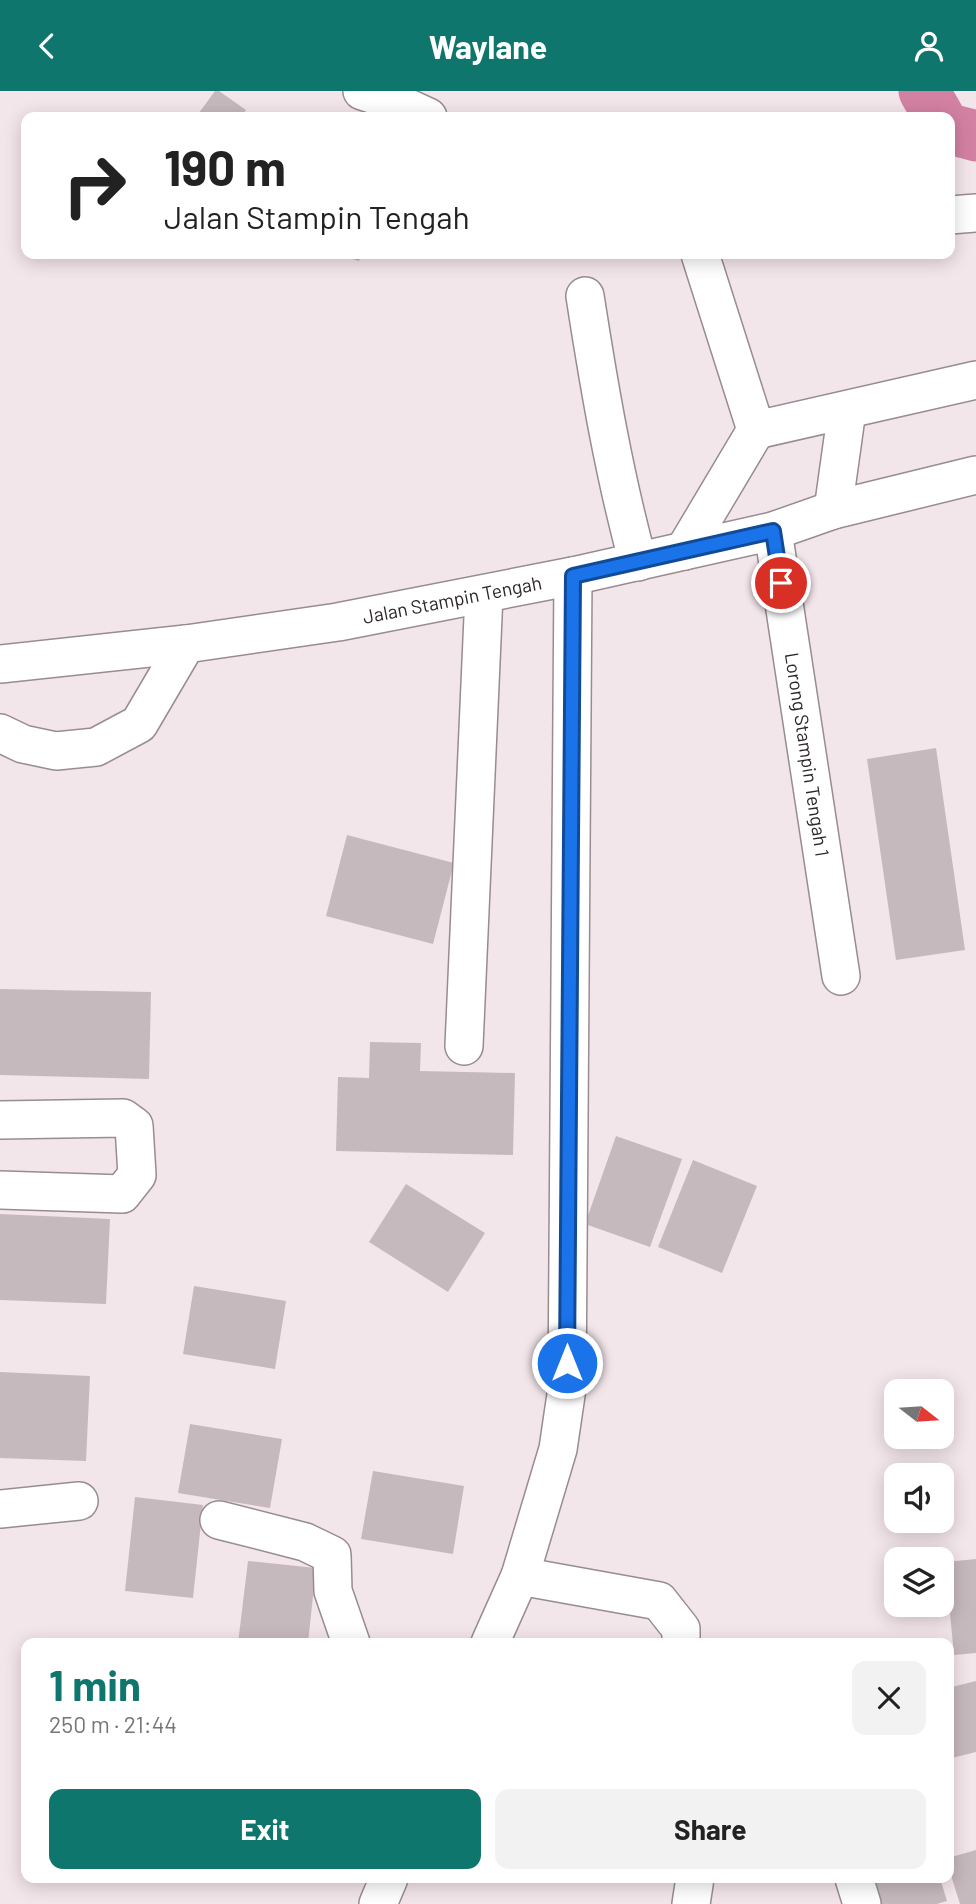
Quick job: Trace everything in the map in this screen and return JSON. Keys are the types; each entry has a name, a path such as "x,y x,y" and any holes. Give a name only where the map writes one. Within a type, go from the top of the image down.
{"street":[{"path":"362,91 393,100 418,112"},
{"path":"955,215 976,213"},
{"path":"702,259 756,430"},
{"path":"585,296 603,413 622,504 638,562"},
{"path":"684,551 756,430 976,380"},
{"path":"833,510 847,410"},
{"name":"Jalan Stampin Tengah","path":"0,664 186,644 338,622 484,594 773,531 833,510 976,475"},
{"name":"Lorong Stampin Tengah 1","path":"773,531 841,977"},
{"path":"492,1638 520,1576 558,1449 567,1388 573,576"},
{"path":"464,1047 484,594"},
{"path":"0,733 23,744 56,751 96,747 139,724 186,644"},
{"path":"0,1120 123,1118 134,1126 137,1175 122,1194 0,1190"},
{"path":"0,1509 79,1501"},
{"path":"219,1520 305,1542 332,1555 333,1591 349,1638"},
{"path":"520,1576 659,1601 681,1629 681,1638"},
{"path":"377,1904 386,1883"},
{"path":"691,1904 694,1883"},
{"path":"856,1883 862,1904"}],"building":[{"path":"215,91 246,110 245,112 200,112"},
{"path":"936,748 965,950 896,960 867,759"},
{"path":"347,835 454,863 433,944 326,916"},
{"path":"0,989 151,992 149,1079 0,1075"},
{"path":"370,1042 421,1043 420,1071 515,1073 513,1155 336,1151 338,1077 369,1078"},
{"path":"616,1136 682,1159 650,1247 585,1224"},
{"path":"693,1160 757,1186 722,1273 658,1247"},
{"path":"406,1184 485,1233 448,1292 369,1242"},
{"path":"0,1214 110,1219 106,1304 0,1300"},
{"path":"194,1286 286,1301 275,1369 183,1354"},
{"path":"0,1372 90,1376 86,1461 0,1458"},
{"path":"190,1424 282,1439 270,1508 178,1493"},
{"path":"373,1471 464,1486 453,1554 361,1539"},
{"path":"135,1497 203,1505 193,1598 125,1591"},
{"path":"976,1559 976,1653 954,1655 950,1617 954,1617 954,1561"},
{"path":"248,1561 316,1568 309,1638 239,1638"},
{"path":"976,1681 976,1752 954,1758 954,1686"},
{"path":"976,1850 976,1904 960,1904 953,1883 954,1856"},
{"path":"870,1883 942,1883 947,1901 937,1904 876,1904"}],"waterway":[{"path":"924,91 936,112"},
{"path":"955,130 976,136"}],"route":[{"path":"567,1363 573,576 773,531 781,583"}]}
